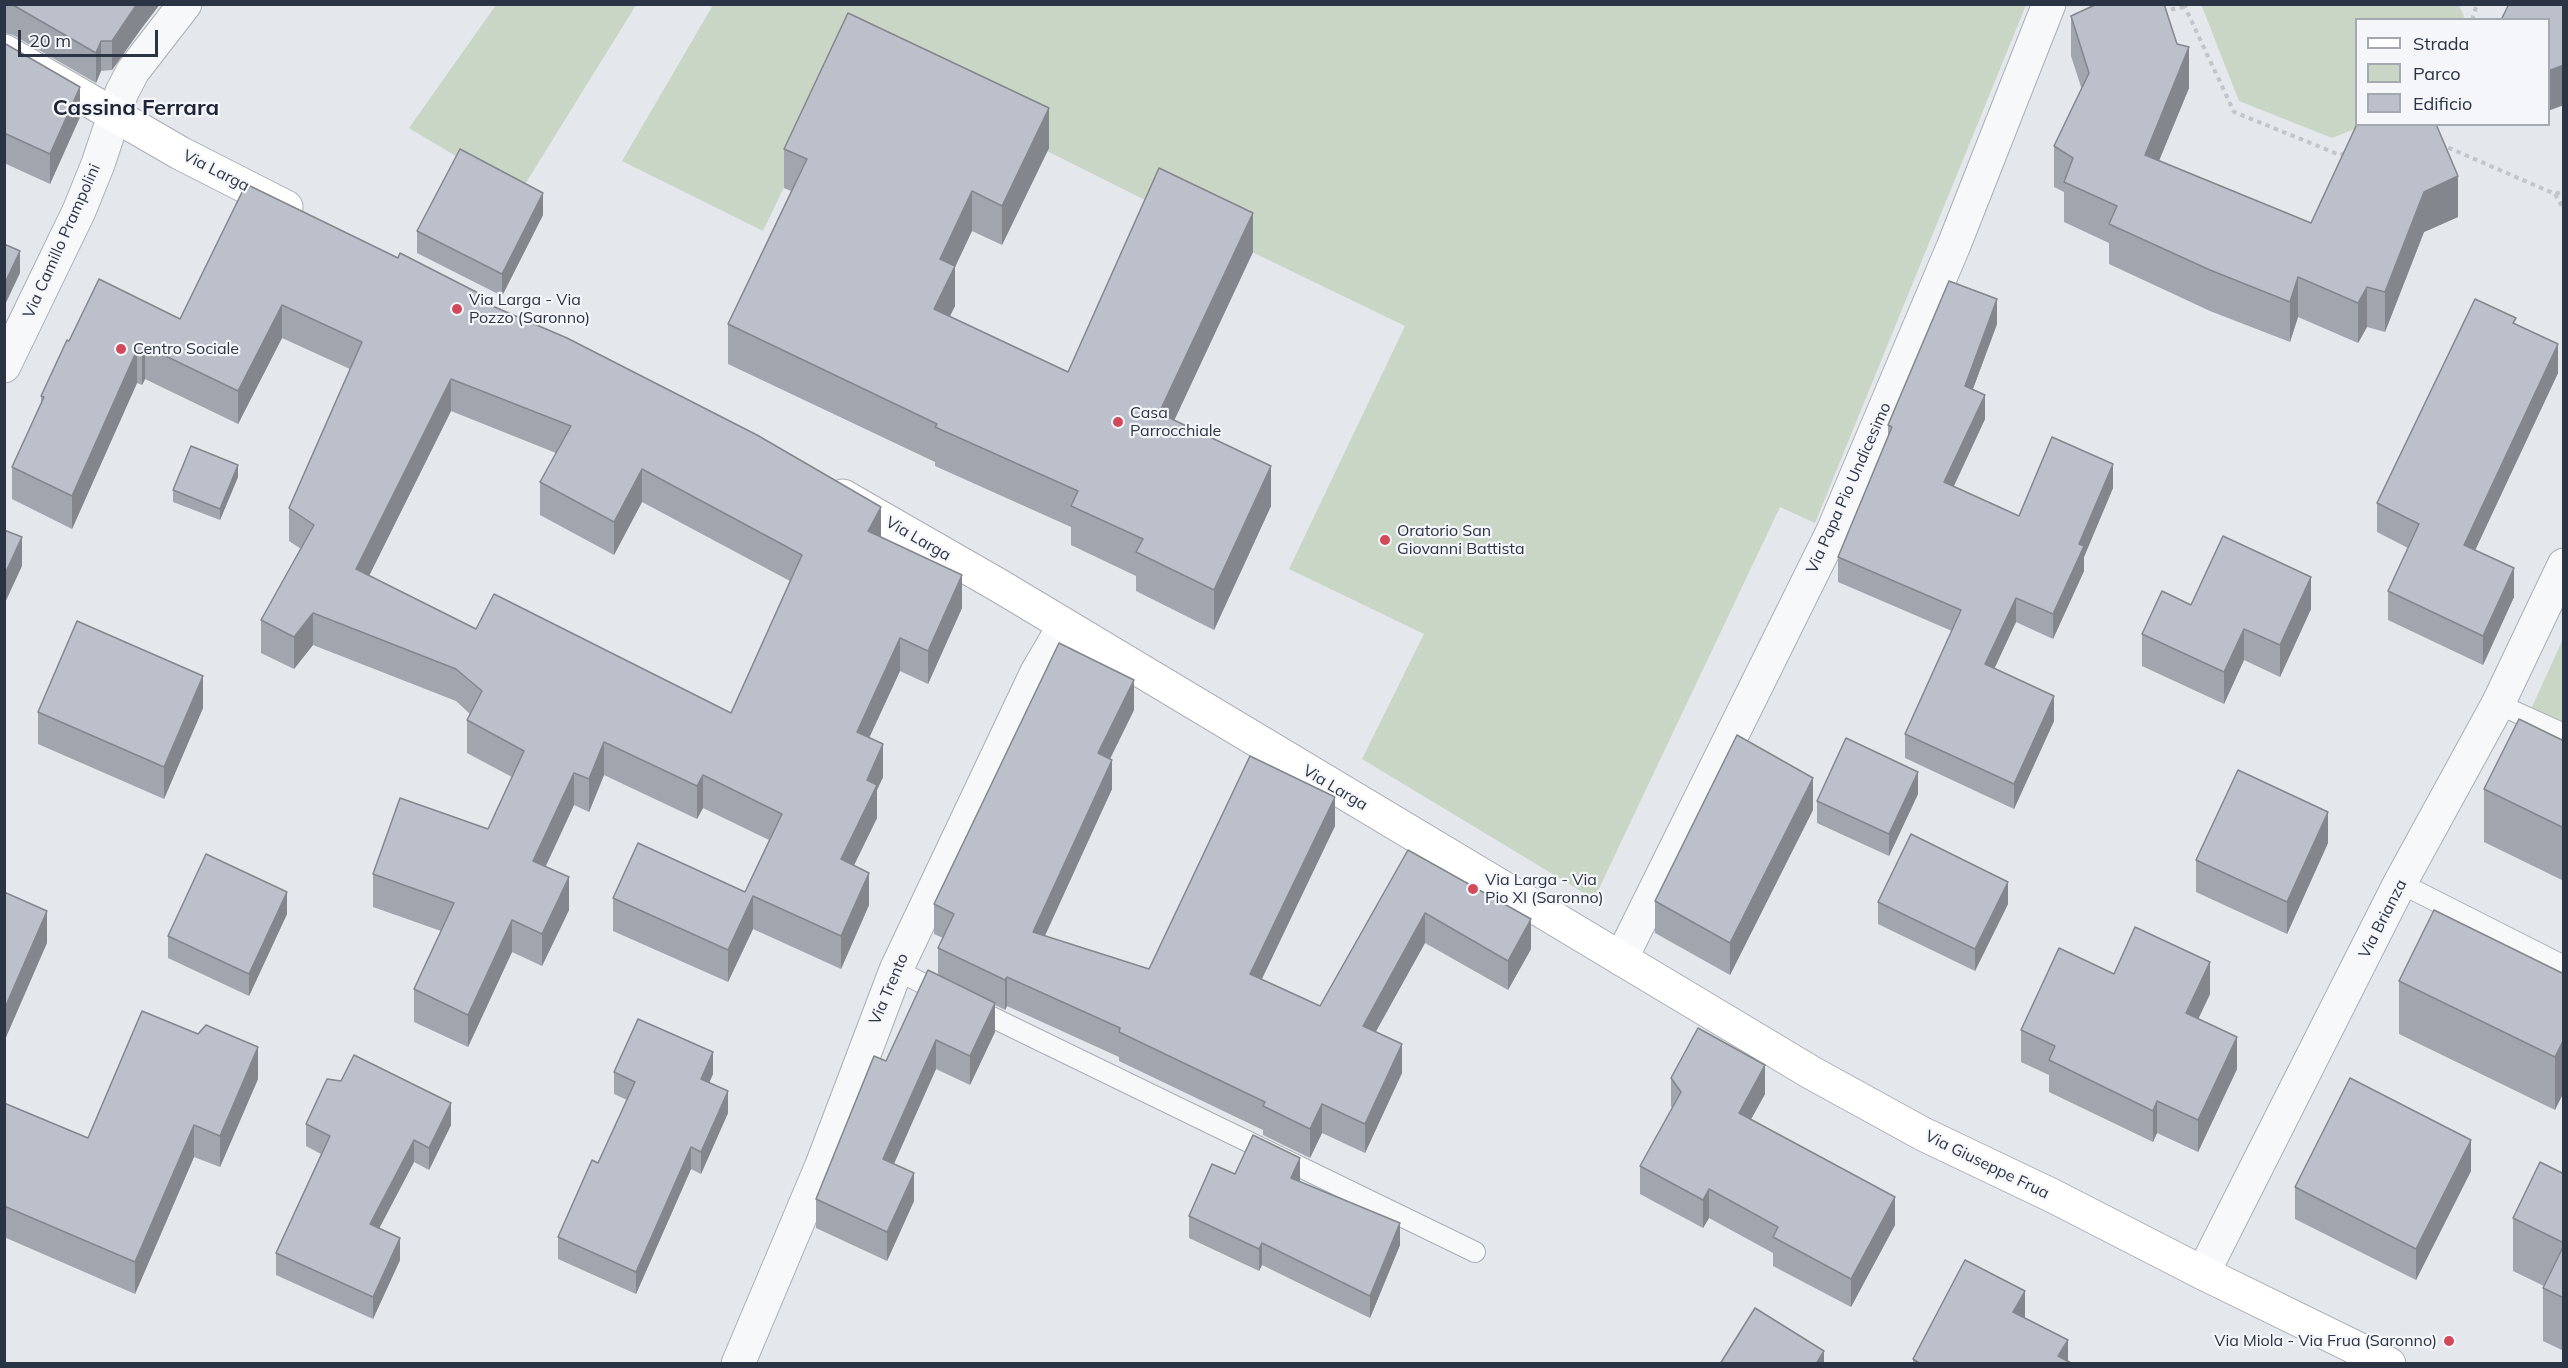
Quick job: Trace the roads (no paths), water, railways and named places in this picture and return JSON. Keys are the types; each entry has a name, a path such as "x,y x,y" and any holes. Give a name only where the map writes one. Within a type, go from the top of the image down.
{"street":[{"name":"Via Camillo Prampolini","path":"4,366 79,211 98,164 122,92 133,71 185,4"},
{"name":"Via Papa Pio Undicesimo","path":"1621,959 1833,531 1954,245 2049,4"},
{"name":"Via Larga","path":"4,51 180,153 318,223"},
{"name":"Via Larga","path":"822,483 998,585 1621,959"},
{"name":"Via Brianza","path":"2203,1273 2400,883 2498,704 2564,565"},
{"name":"Via Trento","path":"738,1364 822,1164 896,970 1037,672 1064,626"},
{"name":"Via Giuseppe Frua","path":"1621,959 1812,1073 1923,1134 2053,1196 2203,1273 2341,1351 2389,1364"}],"lane":[{"path":"2498,704 2564,734"},
{"path":"2400,883 2564,966"},
{"path":"896,970 1475,1252"}],"place":[{"name":"Via Larga - Via Pozzo (Saronno)","path":"457,309"},
{"name":"Centro Sociale","path":"121,349"},
{"name":"Casa Parrocchiale","path":"1118,422"},
{"name":"Oratorio San Giovanni Battista","path":"1385,540"},
{"name":"Via Larga - Via Pio XI (Saronno)","path":"1473,889"},
{"name":"Via Miola - Via Frua (Saronno)","path":"2449,1341"}],"district":[{"name":"Cassina Ferrara","path":"136,108"}]}
